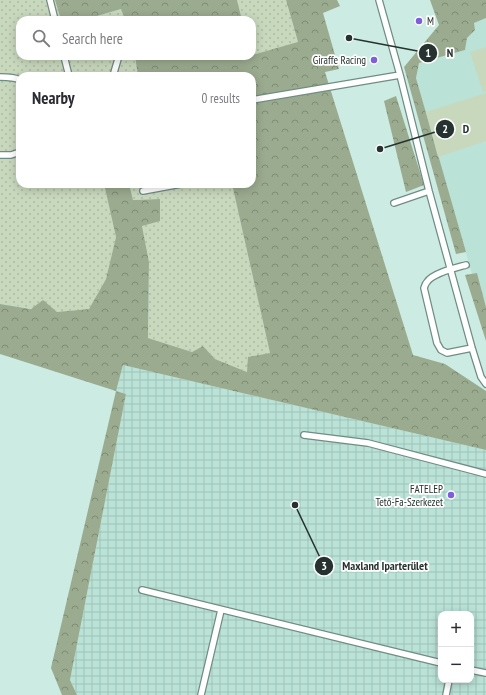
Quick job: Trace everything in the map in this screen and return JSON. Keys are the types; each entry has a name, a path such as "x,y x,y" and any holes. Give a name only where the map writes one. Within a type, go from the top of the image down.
{"lane":[{"path":"50,0 54,16"},
{"path":"378,0 400,75 472,348 481,377 486,384"},
{"path":"65,60 68,72"},
{"path":"114,72 118,60"},
{"path":"256,99 400,75"},
{"path":"0,78 5,77 16,79"},
{"path":"0,155 16,153"},
{"path":"143,192 162,188"},
{"path":"394,203 430,191"},
{"path":"466,265 434,276 427,281 424,288 437,343 441,350 447,353 472,348"},
{"path":"304,435 368,443 486,474"},
{"path":"142,590 438,661"},
{"path":"201,695 221,610"},
{"path":"474,671 486,673"},
{"path":"446,695 448,683"}],"shaded area":[{"path":"0,0 55,0 60,16 16,16 16,60 136,60 137,72 16,72 16,188 105,188 116,237 106,279 89,309 57,312 0,304"},
{"path":"237,0 286,0 298,43 256,54 256,16 241,16"},
{"path":"121,9 124,16 97,16"},
{"path":"486,18 486,307 477,273 472,274 416,78 419,63 465,50 467,38 475,30 474,23"},
{"path":"486,47 486,91 483,92 470,52"},
{"path":"486,93 486,141 438,157 426,112"},
{"path":"130,188 233,188 270,353 247,372 215,359 203,346 192,352 148,338 149,262 142,226 160,199 133,200"},
{"path":"123,365 486,450 486,695 77,695 70,680 126,394 116,391"}],"green space":[{"path":"55,0 237,0 241,16 124,16 121,9 97,16 60,16"},
{"path":"286,0 337,0 340,6 323,13 339,69 325,72 413,355 445,364 486,391 486,450 123,365 116,391 0,354 0,304 31,309 43,300 57,312 89,309 106,279 116,237 105,188 130,188 133,200 160,199 160,221 142,226 149,262 148,338 192,352 203,346 215,359 247,372 248,357 270,353 233,188 256,188 256,72 137,72 136,60 256,60 256,54 298,42"},
{"path":"430,0 486,0 486,18 474,23 475,30 467,38 465,50 419,63 416,78 466,252 456,254 404,67 439,25"},
{"path":"396,96 424,185 406,192 384,101"},
{"path":"477,273 486,307 486,341 465,275"},
{"path":"116,391 126,394 70,680 77,695 62,695 51,668"}],"place":[{"name":"M","path":"419,21"},
{"name":"N","path":"349,38"},
{"name":"Giraffe Racing","path":"374,60"},
{"name":"D","path":"380,149"},
{"name":"FATELEP Tető-Fa-Szerkezet","path":"451,495"},
{"name":"Maxland Iparterület","path":"295,505"}]}
